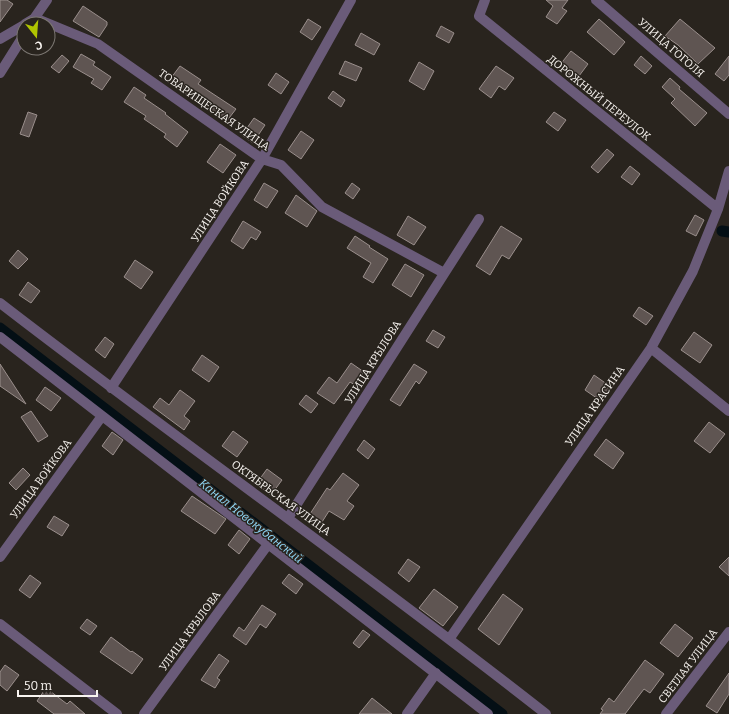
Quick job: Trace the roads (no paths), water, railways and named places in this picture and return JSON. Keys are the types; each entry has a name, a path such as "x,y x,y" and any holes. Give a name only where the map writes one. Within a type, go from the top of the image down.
{"street":[{"path":"36,16 47,0"},
{"name":"УЛИЦА ВОЙКОВА","path":"111,388 262,159 351,0"},
{"name":"ДОРОЖНЫЙ ПЕРЕУЛОК","path":"485,0 479,16 718,209"},
{"name":"УЛИЦА ГОГОЛЯ","path":"596,0 729,114"},
{"path":"0,39 16,29"},
{"name":"ТОВАРИЩЕСКАЯ УЛИЦА","path":"56,29 98,44 262,159 281,165 322,207 444,273"},
{"path":"0,73 16,48"},
{"name":"УЛИЦА КРАСИНА","path":"450,638 651,348 693,271 718,209 729,171"},
{"name":"УЛИЦА КРЫЛОВА","path":"288,518 479,219"},
{"name":"ОКТЯБРЬСКАЯ УЛИЦА","path":"0,303 111,388 450,638 546,714"},
{"path":"0,337 436,672 488,714"},
{"path":"651,348 729,411"},
{"name":"УЛИЦА ВОЙКОВА","path":"0,557 102,416"},
{"name":"УЛИЦА КРЫЛОВА","path":"144,714 269,543"},
{"path":"0,624 117,714"},
{"name":"СВЕТЛАЯ УЛИЦА","path":"666,714 729,632"},
{"path":"408,714 436,672"}],"waterway":[{"path":"722,231 729,232"},
{"name":"Канал Новокубанский","path":"0,328 502,714"}]}
